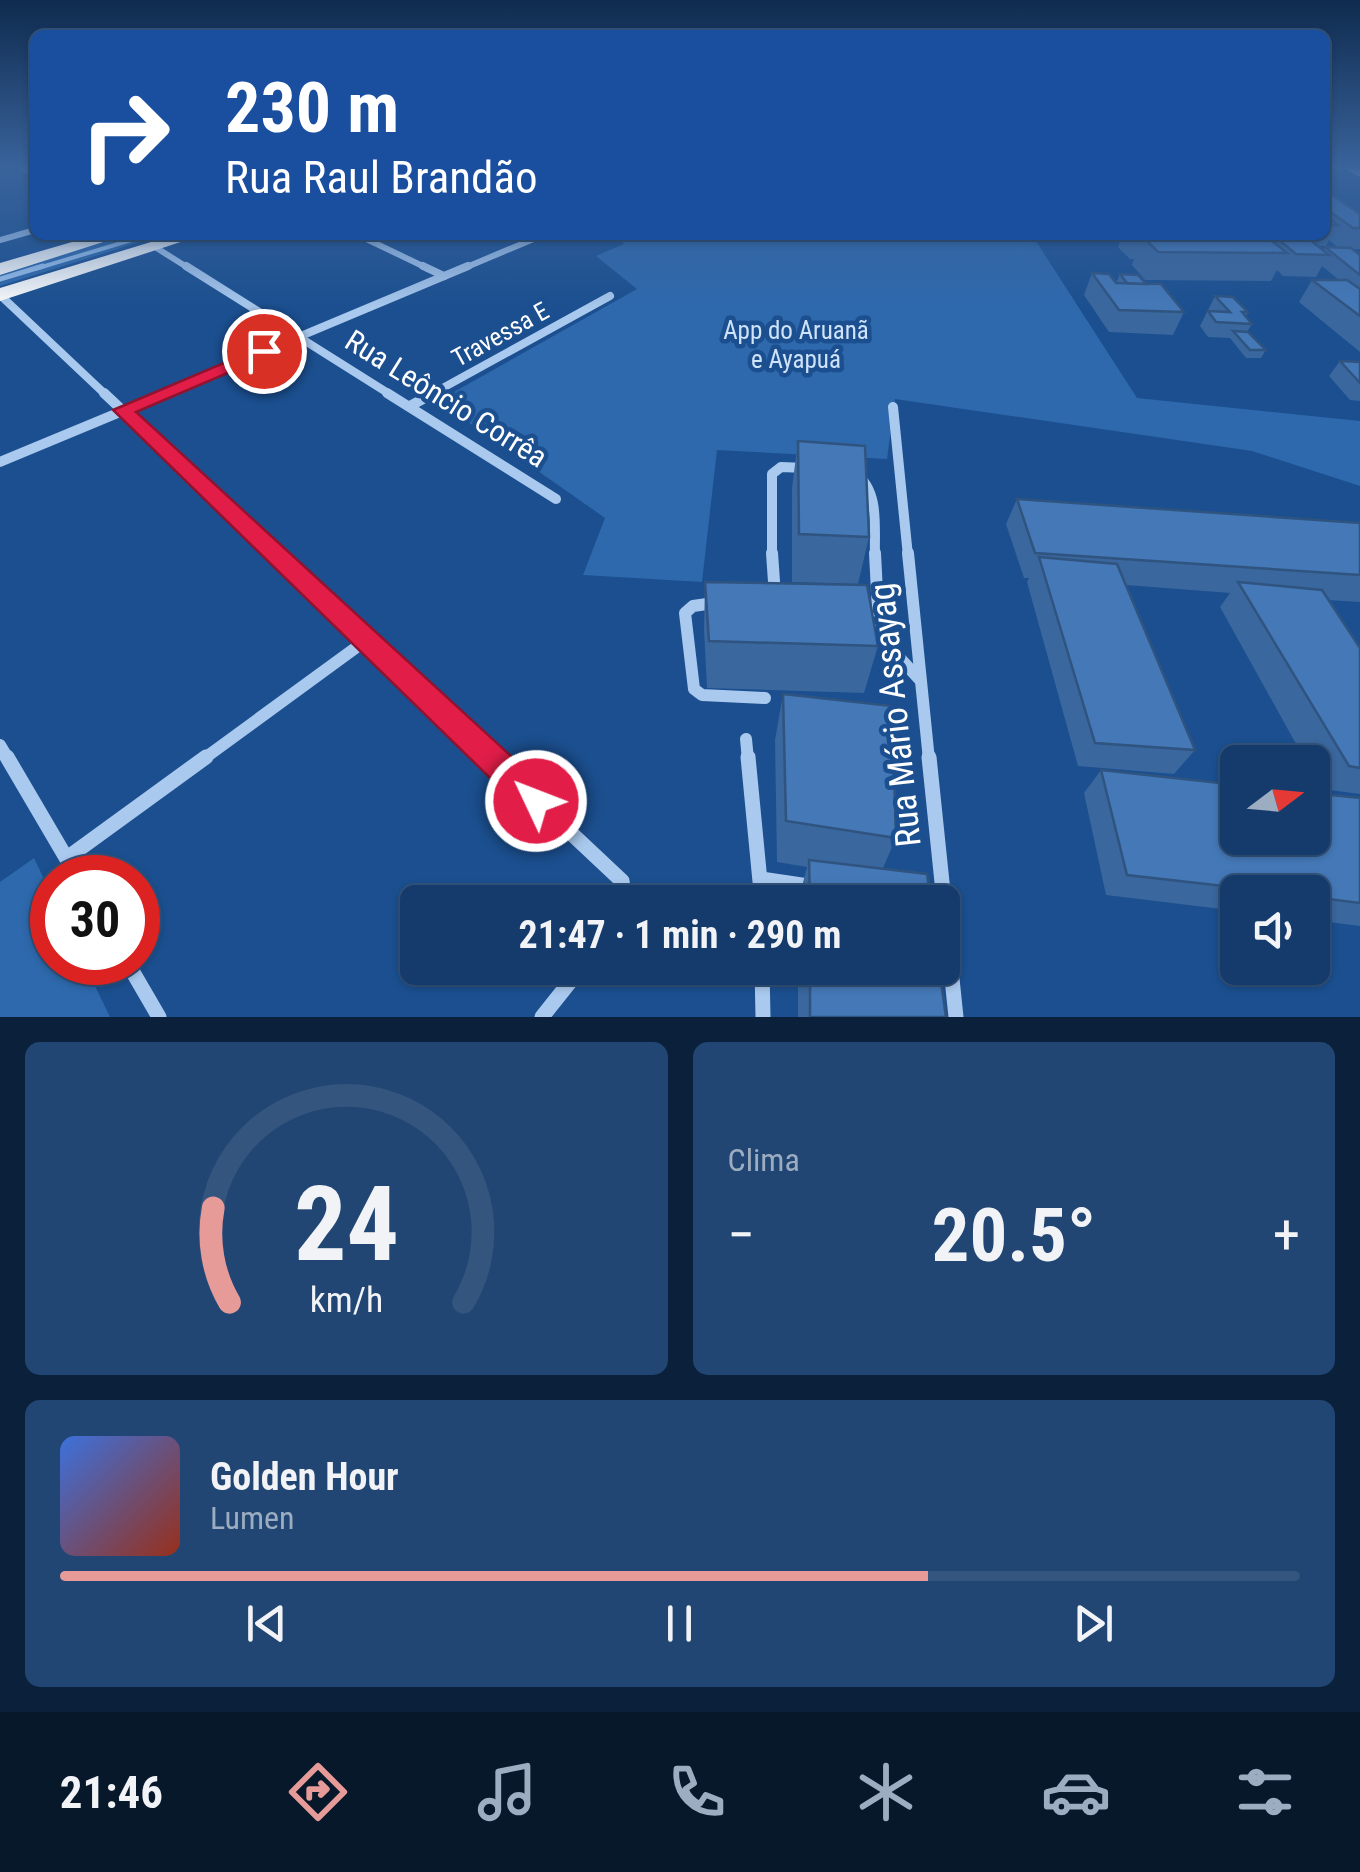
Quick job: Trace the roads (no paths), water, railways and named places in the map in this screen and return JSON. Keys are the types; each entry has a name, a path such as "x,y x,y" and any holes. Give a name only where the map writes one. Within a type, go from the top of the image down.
{"highway":[{"path":"0,269 99,240"},
{"path":"0,295 168,240"}],"street":[{"path":"0,240 30,231"},
{"name":"Rua Leôncio Corrêa","path":"177,240 300,336 556,500"},
{"path":"368,240 444,276"},
{"path":"0,462 531,240"},
{"path":"0,295 623,885"},
{"name":"Travessa E","path":"410,406 610,296"},
{"name":"Rua Mário Assayag","path":"893,407 956,1017"},
{"path":"776,602 770,534 772,474 789,466 822,470"},
{"path":"839,472 856,474 866,481 872,493 880,632"},
{"path":"758,602 792,601"},
{"path":"724,603 693,606 685,613 694,688 702,694 765,698"},
{"path":"848,610 880,632 922,682"},
{"path":"71,855 365,640"},
{"path":"746,739 762,885"},
{"path":"0,745 65,855"},
{"path":"762,879 802,885"},
{"path":"140,985 159,1017"},
{"path":"542,1017 567,985"},
{"path":"762,985 763,1017"}],"waterway":[{"path":"35,269 131,240"},
{"path":"0,279 43,266"}],"park label":[{"name":"App do Aruanã e Ayapuá","path":"796,344"}]}
